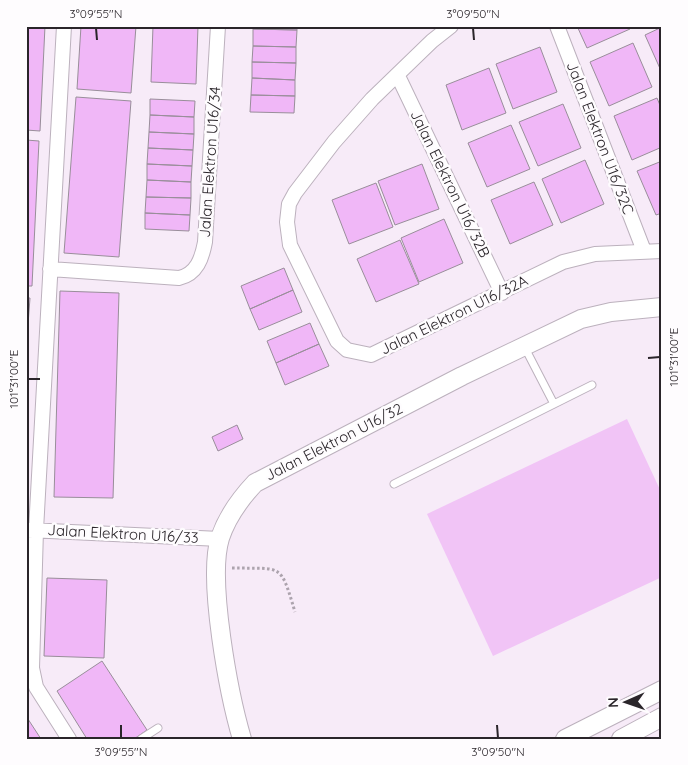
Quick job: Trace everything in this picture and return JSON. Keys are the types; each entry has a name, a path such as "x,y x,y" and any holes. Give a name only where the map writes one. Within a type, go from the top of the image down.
{"street":[{"path":"64,26 50,269 31,530 33,677 36,686 69,739"},
{"name":"Jalan Elektron U16/34","path":"50,269 179,278 191,273 198,265 205,242 218,26"},
{"name":"Jalan Elektron U16/32A","path":"451,26 432,41 334,142 289,204 287,222 290,245 337,341 346,350 359,355 371,355 563,262 595,254 662,251"},
{"name":"Jalan Elektron U16/32C","path":"557,26 644,251"},
{"name":"Jalan Elektron U16/32B","path":"398,76 502,293"},
{"name":"Jalan Elektron U16/32","path":"242,739 235,714 221,628 216,567 220,539 239,501 255,483 581,319 610,312 662,307"},
{"name":"Jalan Elektron U16/33","path":"31,530 220,539"},
{"path":"565,739 662,690"},
{"path":"621,739 662,718"}],"lane":[{"path":"524,346 554,404"},
{"path":"394,484 592,386"},
{"path":"140,739 158,728"}],"path":[{"path":"216,567 275,569 284,576 295,612"}],"shaded area":[{"path":"627,419 662,494 662,577 493,656 427,514"}],"building":[{"path":"26,26 45,26 40,131 26,130"},
{"path":"81,26 136,26 131,93 77,89"},
{"path":"153,26 198,26 196,84 151,82"},
{"path":"253,26 297,26 297,30 253,29"},
{"path":"577,26 628,26 630,29 587,48"},
{"path":"662,27 662,73 645,35"},
{"path":"253,29 297,30 296,47 253,46"},
{"path":"633,43 652,87 609,106 590,62"},
{"path":"253,46 296,47 296,63 252,62"},
{"path":"540,47 557,92 513,109 496,64"},
{"path":"252,62 296,63 295,80 252,78"},
{"path":"489,68 506,113 462,130 446,85"},
{"path":"252,78 295,80 295,96 251,95"},
{"path":"251,95 295,96 294,113 250,112"},
{"path":"76,97 131,101 119,257 64,253"},
{"path":"657,98 662,110 662,147 632,160 614,116"},
{"path":"150,99 195,101 194,117 150,115"},
{"path":"563,104 581,148 538,166 519,122"},
{"path":"150,115 194,117 194,134 149,132"},
{"path":"511,125 530,169 487,187 468,143"},
{"path":"149,132 194,134 193,150 148,148"},
{"path":"26,140 39,141 32,286 26,286"},
{"path":"148,148 193,150 192,166 147,164"},
{"path":"585,160 604,204 561,223 542,179"},
{"path":"662,161 662,213 656,215 637,171"},
{"path":"147,164 192,166 191,182 147,180"},
{"path":"422,164 439,209 395,225 378,181"},
{"path":"147,180 191,182 191,198 146,197"},
{"path":"534,182 553,225 510,244 491,200"},
{"path":"376,183 393,227 349,244 332,200"},
{"path":"146,197 191,198 190,215 145,213"},
{"path":"145,213 190,215 189,231 145,229"},
{"path":"444,219 463,263 419,282 401,238"},
{"path":"400,240 419,284 376,302 357,259"},
{"path":"284,268 293,290 250,309 241,286"},
{"path":"293,290 302,312 259,330 250,309"},
{"path":"60,291 119,293 113,498 54,497"},
{"path":"26,298 30,298 26,351"},
{"path":"310,323 319,344 276,363 267,341"},
{"path":"319,344 329,366 285,385 276,363"},
{"path":"237,425 243,439 218,451 212,437"},
{"path":"47,578 107,580 104,658 44,656"},
{"path":"102,661 147,730 134,739 87,739 57,691"},
{"path":"26,716 41,739 26,739"}]}
